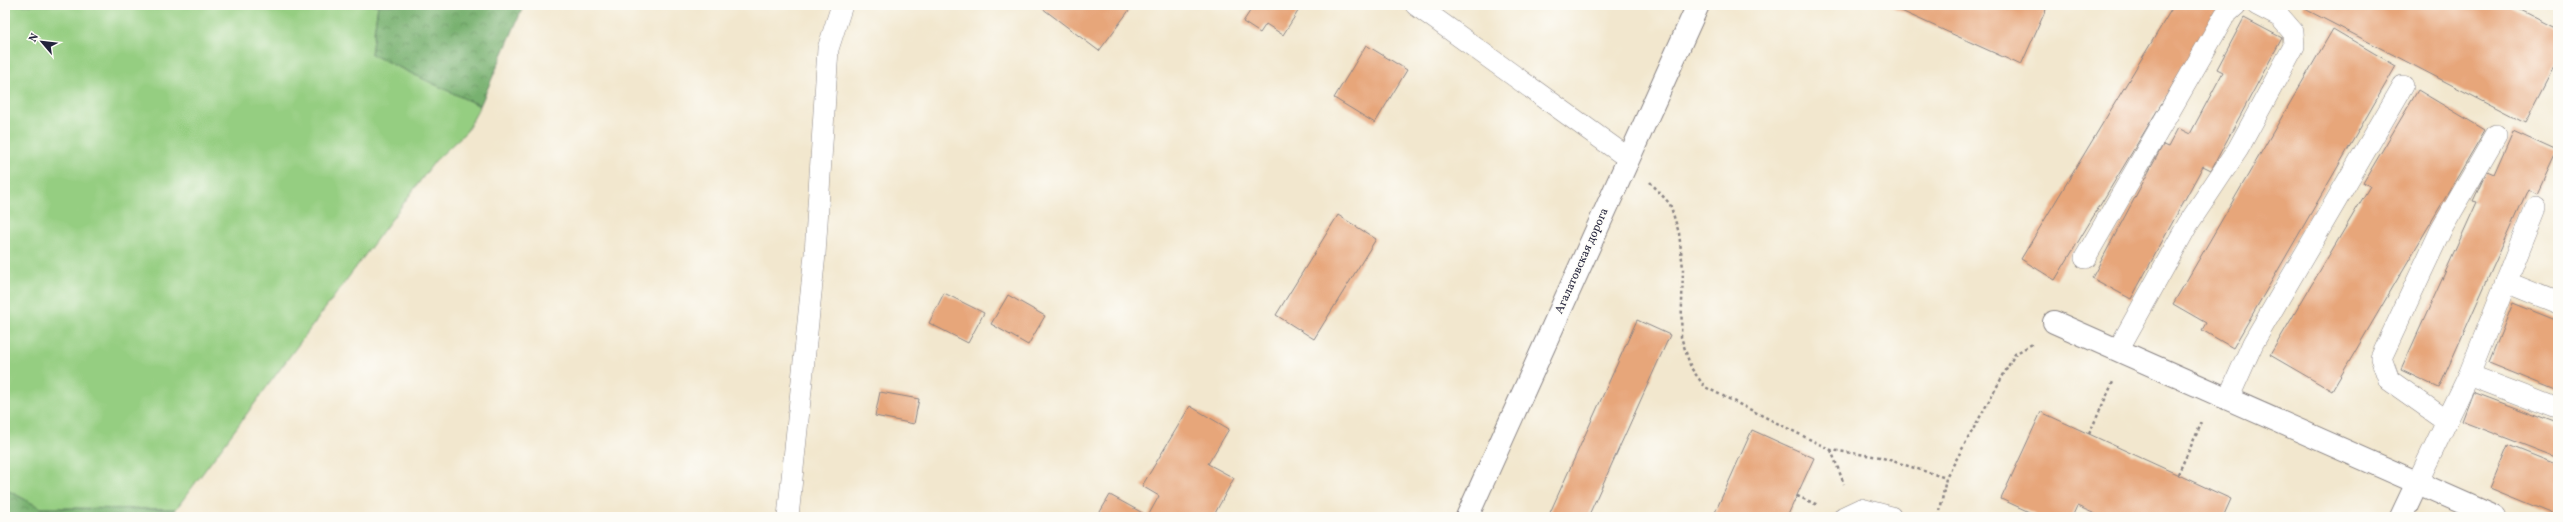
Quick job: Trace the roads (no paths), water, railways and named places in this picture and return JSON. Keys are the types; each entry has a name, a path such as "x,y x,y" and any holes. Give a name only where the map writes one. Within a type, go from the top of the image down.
{"main road":[{"name":"Агалатовская дорога","path":"1467,517 1698,5"},
{"path":"2054,322 2495,517"},
{"path":"2401,517 2417,483"}],"lane":[{"path":"788,517 815,254 828,48 842,5"},
{"path":"1416,5 1628,158"},
{"path":"2085,258 2225,15 2236,5"},
{"path":"2118,350 2188,224 2238,149 2294,46 2293,32 2280,17 2257,5"},
{"path":"2228,399 2254,343 2403,86"},
{"path":"2447,421 2389,380 2381,358 2441,230 2496,135"},
{"path":"2417,483 2470,375 2536,207"},
{"path":"2506,282 2558,303"},
{"path":"2470,375 2558,409"},
{"path":"1852,513 1891,517"}]}
